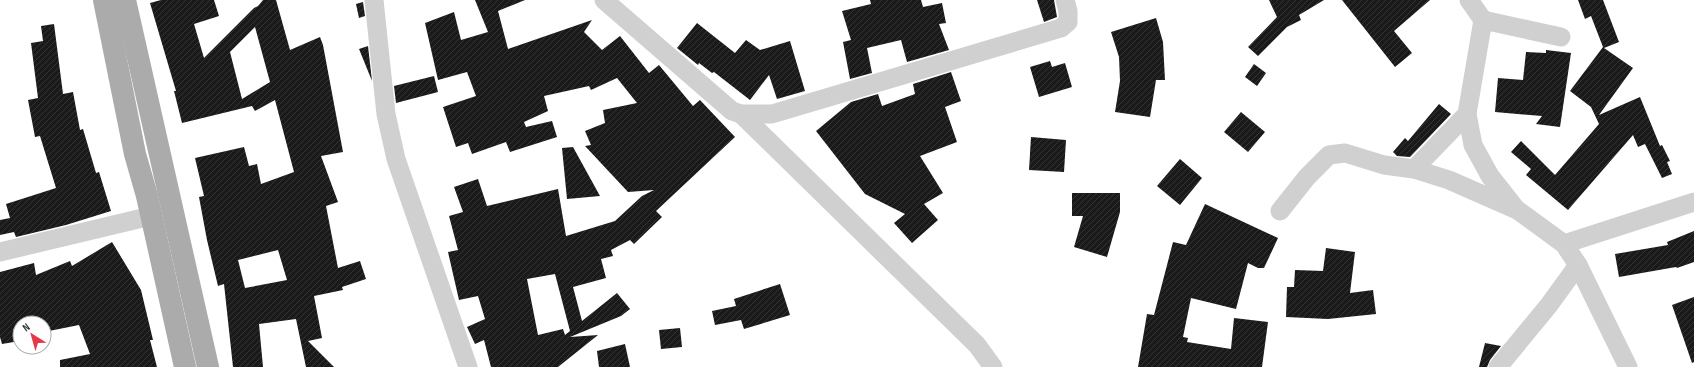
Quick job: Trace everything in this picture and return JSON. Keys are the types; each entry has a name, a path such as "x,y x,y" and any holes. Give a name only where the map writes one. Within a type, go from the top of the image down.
{"main road":[{"path":"104,0 135,154 151,216 185,367"},
{"path":"125,0 208,367"}],"street":[{"path":"374,0 386,114 396,159 468,367"},
{"path":"604,0 732,111 741,114 772,114 1061,28 1068,22 1068,11 1065,0"},
{"path":"1469,0 1483,20 1562,37"},
{"path":"1483,20 1467,114 1473,145 1490,176 1516,209"},
{"path":"741,114 978,345 993,367"},
{"path":"1414,169 1467,114"},
{"path":"1280,211 1306,177 1329,155 1345,153 1384,165 1414,169 1449,180 1516,209 1564,244 1578,265 1628,367"},
{"path":"1564,244 1694,202"},
{"path":"0,252 151,216"},
{"path":"1498,367 1549,305 1578,265"}],"building":[{"path":"161,0 214,0 219,16 194,24 204,58 263,0 276,0 290,50 320,37 323,45 343,152 321,156 338,202 326,206 338,268 360,261 366,279 342,287 343,290 314,296 322,338 308,341 334,367 306,367 296,319 259,324 263,367 233,367 224,284 218,286 207,240 199,197 204,196 195,158 244,147 249,166 257,164 261,184 294,172 275,100 255,111 252,106 182,123 174,91 176,91 150,3","holes":["255,27 270,82 242,99 230,52","278,250 287,280 245,288 238,260"]},
{"path":"475,0 525,0 498,11 508,49 592,20 584,32 602,50 620,36 649,73 659,65 693,106 700,100 735,137 656,211 662,217 634,244 630,240 611,250 613,256 601,259 606,278 573,287 582,321 617,293 630,309 621,316 570,337 598,335 558,367 491,367 484,340 475,344 467,327 485,319 478,296 459,300 448,252 458,250 449,216 463,212 454,187 478,179 487,206 558,189 566,236 615,221 642,196 654,190 628,192 585,146 591,145 585,131 605,123 603,110 637,103 617,78 591,90 589,86 544,96 548,111 524,122 526,127 552,121 557,137 510,152 506,142 472,154 468,143 456,147 443,107 476,96 467,72 438,80 425,23 454,12 461,40 488,32","holes":["555,274 570,331 565,335 563,329 538,335 527,279"]},
{"path":"870,0 921,0 923,7 942,3 946,23 939,24 949,50 907,62 901,40 867,48 872,73 850,79 843,42 851,40 842,11 871,4"},
{"path":"1037,0 1054,0 1057,17 1044,22"},
{"path":"1269,0 1324,0 1299,15 1301,20 1287,27 1258,56 1248,47 1277,17"},
{"path":"1342,0 1430,0 1394,31 1412,53 1395,67"},
{"path":"1578,0 1603,0 1619,42 1604,48 1633,68 1599,115 1640,97 1660,146 1662,145 1670,161 1667,162 1672,174 1662,178 1645,144 1638,147 1633,135 1568,210 1526,175 1531,169 1511,152 1521,141 1555,175 1599,124 1591,107 1570,91 1603,47 1591,16 1585,19"},
{"path":"363,2 365,16 359,18 356,4"},
{"path":"1156,18 1163,42 1165,80 1156,80 1150,117 1115,112 1120,81 1119,57 1111,32"},
{"path":"697,23 735,53 746,40 760,50 790,41 805,91 777,99 769,75 750,100 714,72 712,73 699,63 698,65 677,48"},
{"path":"54,24 63,94 73,92 80,130 83,129 96,173 99,172 111,211 66,225 16,237 14,232 0,235 0,220 10,218 6,204 56,188 40,136 35,137 28,100 38,98 31,43 43,41 41,26"},
{"path":"368,46 372,81 359,49"},
{"path":"1546,50 1571,53 1560,127 1536,124 1542,116 1495,112 1498,78 1523,80 1526,52 1546,53"},
{"path":"1050,61 1052,67 1065,63 1072,87 1039,97 1030,67"},
{"path":"1254,64 1266,73 1257,86 1245,77"},
{"path":"951,72 961,101 945,107 957,142 920,156 943,193 924,204 938,220 912,243 894,223 905,214 865,194 816,131 851,102 878,94 882,106 915,94 913,84"},
{"path":"434,76 438,92 396,103 394,86"},
{"path":"1439,104 1451,114 1410,157 1397,156 1393,152 1405,138 1408,141"},
{"path":"1241,112 1265,132 1248,152 1224,132"},
{"path":"1031,137 1066,140 1064,172 1029,170"},
{"path":"573,147 600,196 567,199 562,148"},
{"path":"1180,159 1202,178 1180,205 1157,186"},
{"path":"1072,193 1120,193 1120,212 1107,257 1074,247 1083,216 1072,216"},
{"path":"1205,204 1278,238 1264,268 1258,268 1248,263 1236,309 1191,298 1183,337 1188,338 1187,342 1231,349 1234,318 1268,322 1262,367 1138,367 1147,314 1154,315 1173,242 1186,245"},
{"path":"1694,231 1694,262 1677,268 1619,277 1615,254 1668,245 1667,242"},
{"path":"112,242 141,290 153,340 150,340 157,367 60,367 60,360 90,354 79,325 52,330 52,315 12,315 12,342 2,344 0,337 0,272 34,263 36,275 70,261 72,266"},
{"path":"1326,248 1355,252 1350,293 1373,290 1376,314 1328,319 1286,317 1287,287 1294,287 1295,270 1323,271"},
{"path":"780,284 790,315 744,329 741,320 715,325 712,311 736,306 734,299"},
{"path":"1694,297 1694,362 1692,363 1672,305"},
{"path":"680,328 682,347 661,349 659,330"},
{"path":"1485,343 1501,346 1490,360 1487,367 1479,367"},
{"path":"625,344 630,367 599,367 597,351"}]}
